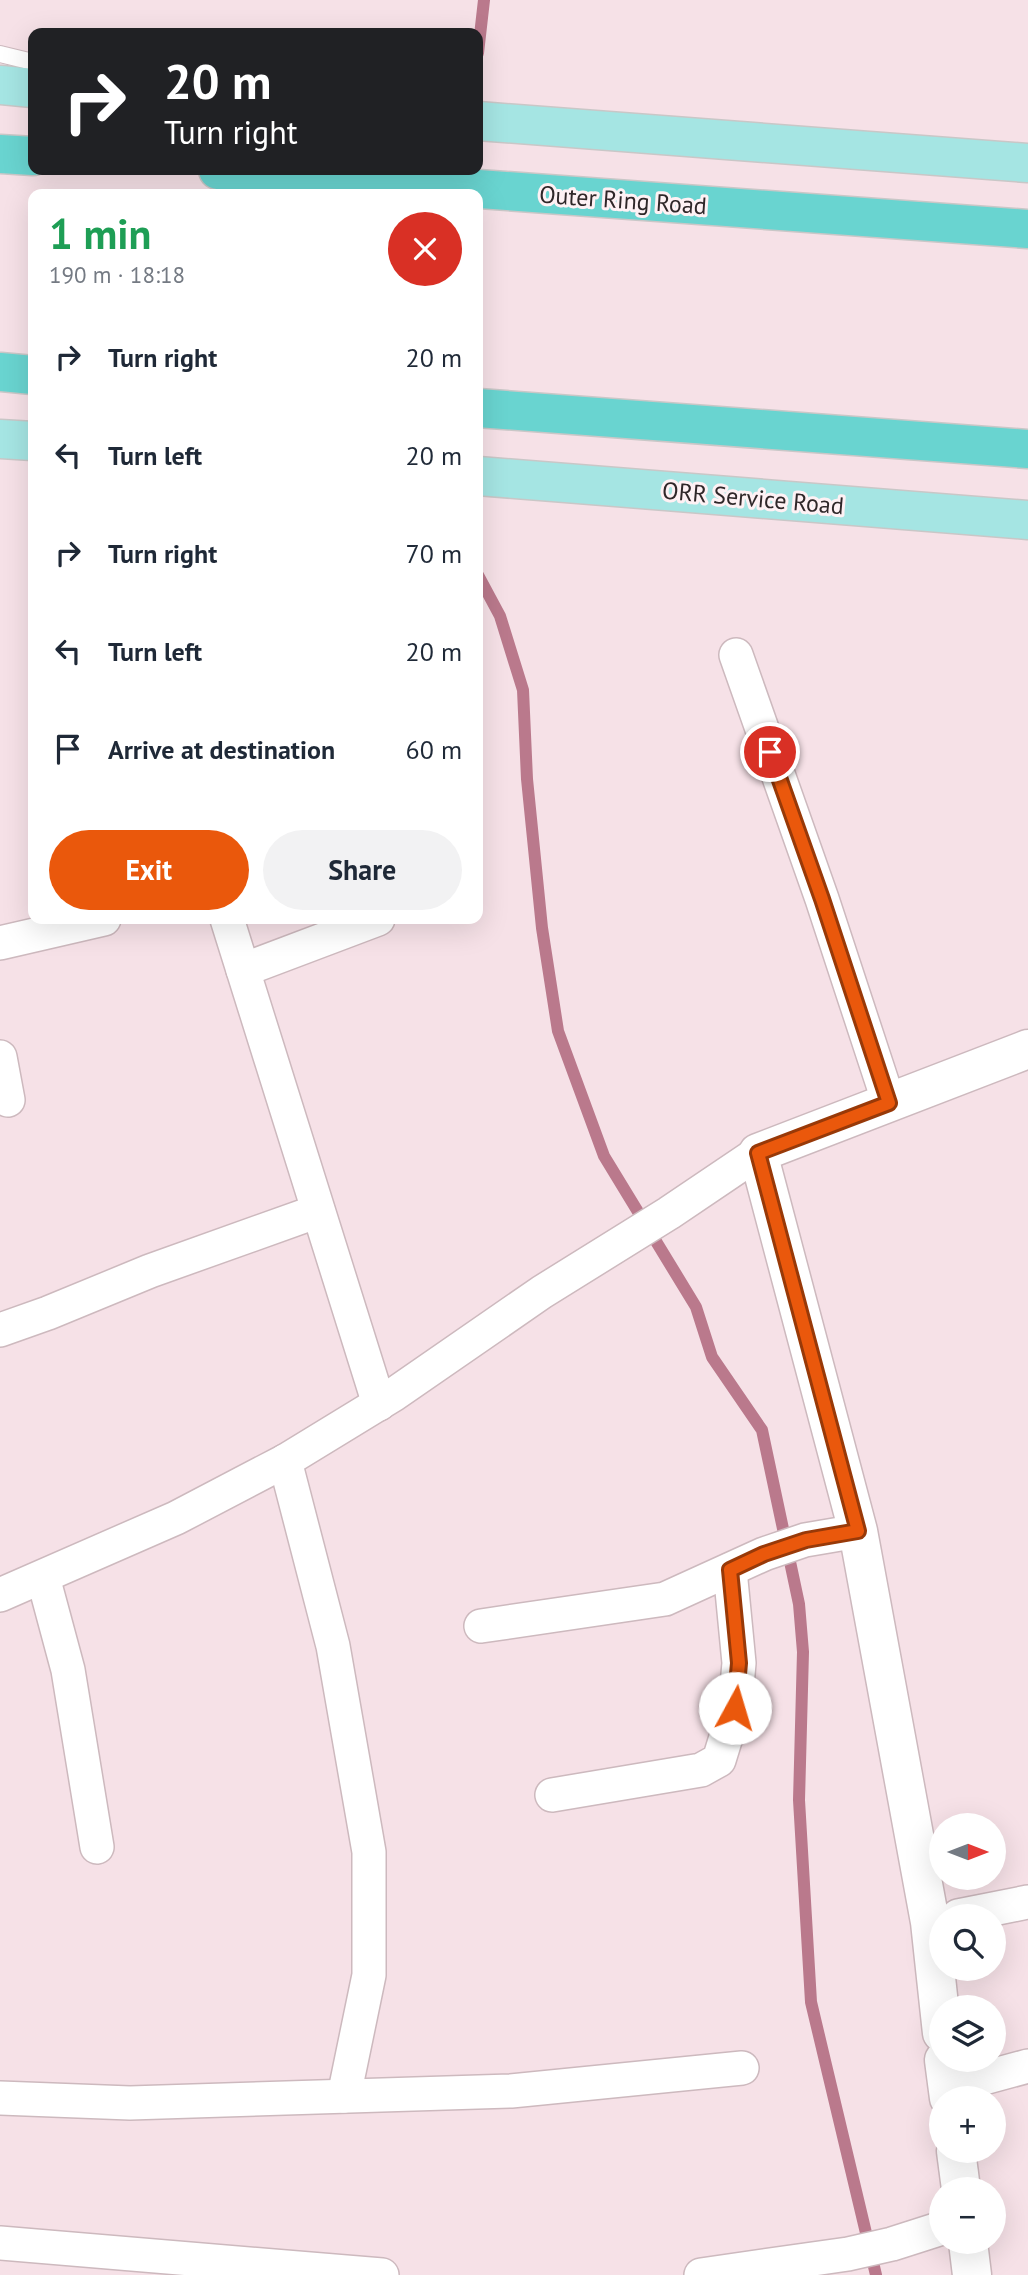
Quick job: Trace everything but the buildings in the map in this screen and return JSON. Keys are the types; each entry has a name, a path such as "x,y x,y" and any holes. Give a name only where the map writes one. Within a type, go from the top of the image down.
{"highway":[{"path":"0,154 28,156"},
{"name":"Outer Ring Road","path":"288,175 478,189"},
{"name":"Outer Ring Road","path":"483,189 1028,229"},
{"path":"0,372 28,374"},
{"path":"483,408 1028,449"}],"main road":[{"path":"0,85 28,88"},
{"path":"483,121 1028,163"},
{"path":"0,439 28,441"},
{"name":"ORR Service Road","path":"483,476 1028,520"}],"street":[{"path":"736,655 889,1103"},
{"path":"0,943 82,924"},
{"path":"229,924 379,1404"},
{"path":"243,970 365,924"},
{"path":"0,1595 176,1518 285,1461 379,1404 542,1292 669,1213 758,1153 1028,1049"},
{"path":"0,1057 8,1100"},
{"path":"758,1153 858,1531 940,1904"},
{"path":"0,1330 150,1271 318,1211"},
{"path":"285,1461 333,1646 369,1852 369,1975 344,2096"},
{"path":"481,1626 665,1599 764,1554 806,1540 858,1531"},
{"path":"552,1795 701,1770 719,1760 735,1708 739,1663 730,1570"},
{"path":"43,1577 68,1670 97,1847"},
{"path":"1006,1906 1028,1902"},
{"path":"947,2082 1028,2066"},
{"path":"0,2098 130,2103 511,2091 742,2068"},
{"path":"701,2275 848,2254 929,2232"},
{"path":"0,2243 160,2267 382,2275"},
{"path":"969,2254 972,2275"}],"lane":[{"path":"0,54 28,61"}],"waterway":[{"path":"481,28 484,0"},
{"path":"483,584 500,616 523,690 527,779 542,928 558,1031 604,1156 696,1307 712,1357 762,1430 799,1604 803,1652 799,1800 811,2002 876,2275"}],"route":[{"path":"735,1708 739,1663 730,1570 764,1554 806,1540 858,1531 758,1153 889,1103 770,752"}]}
